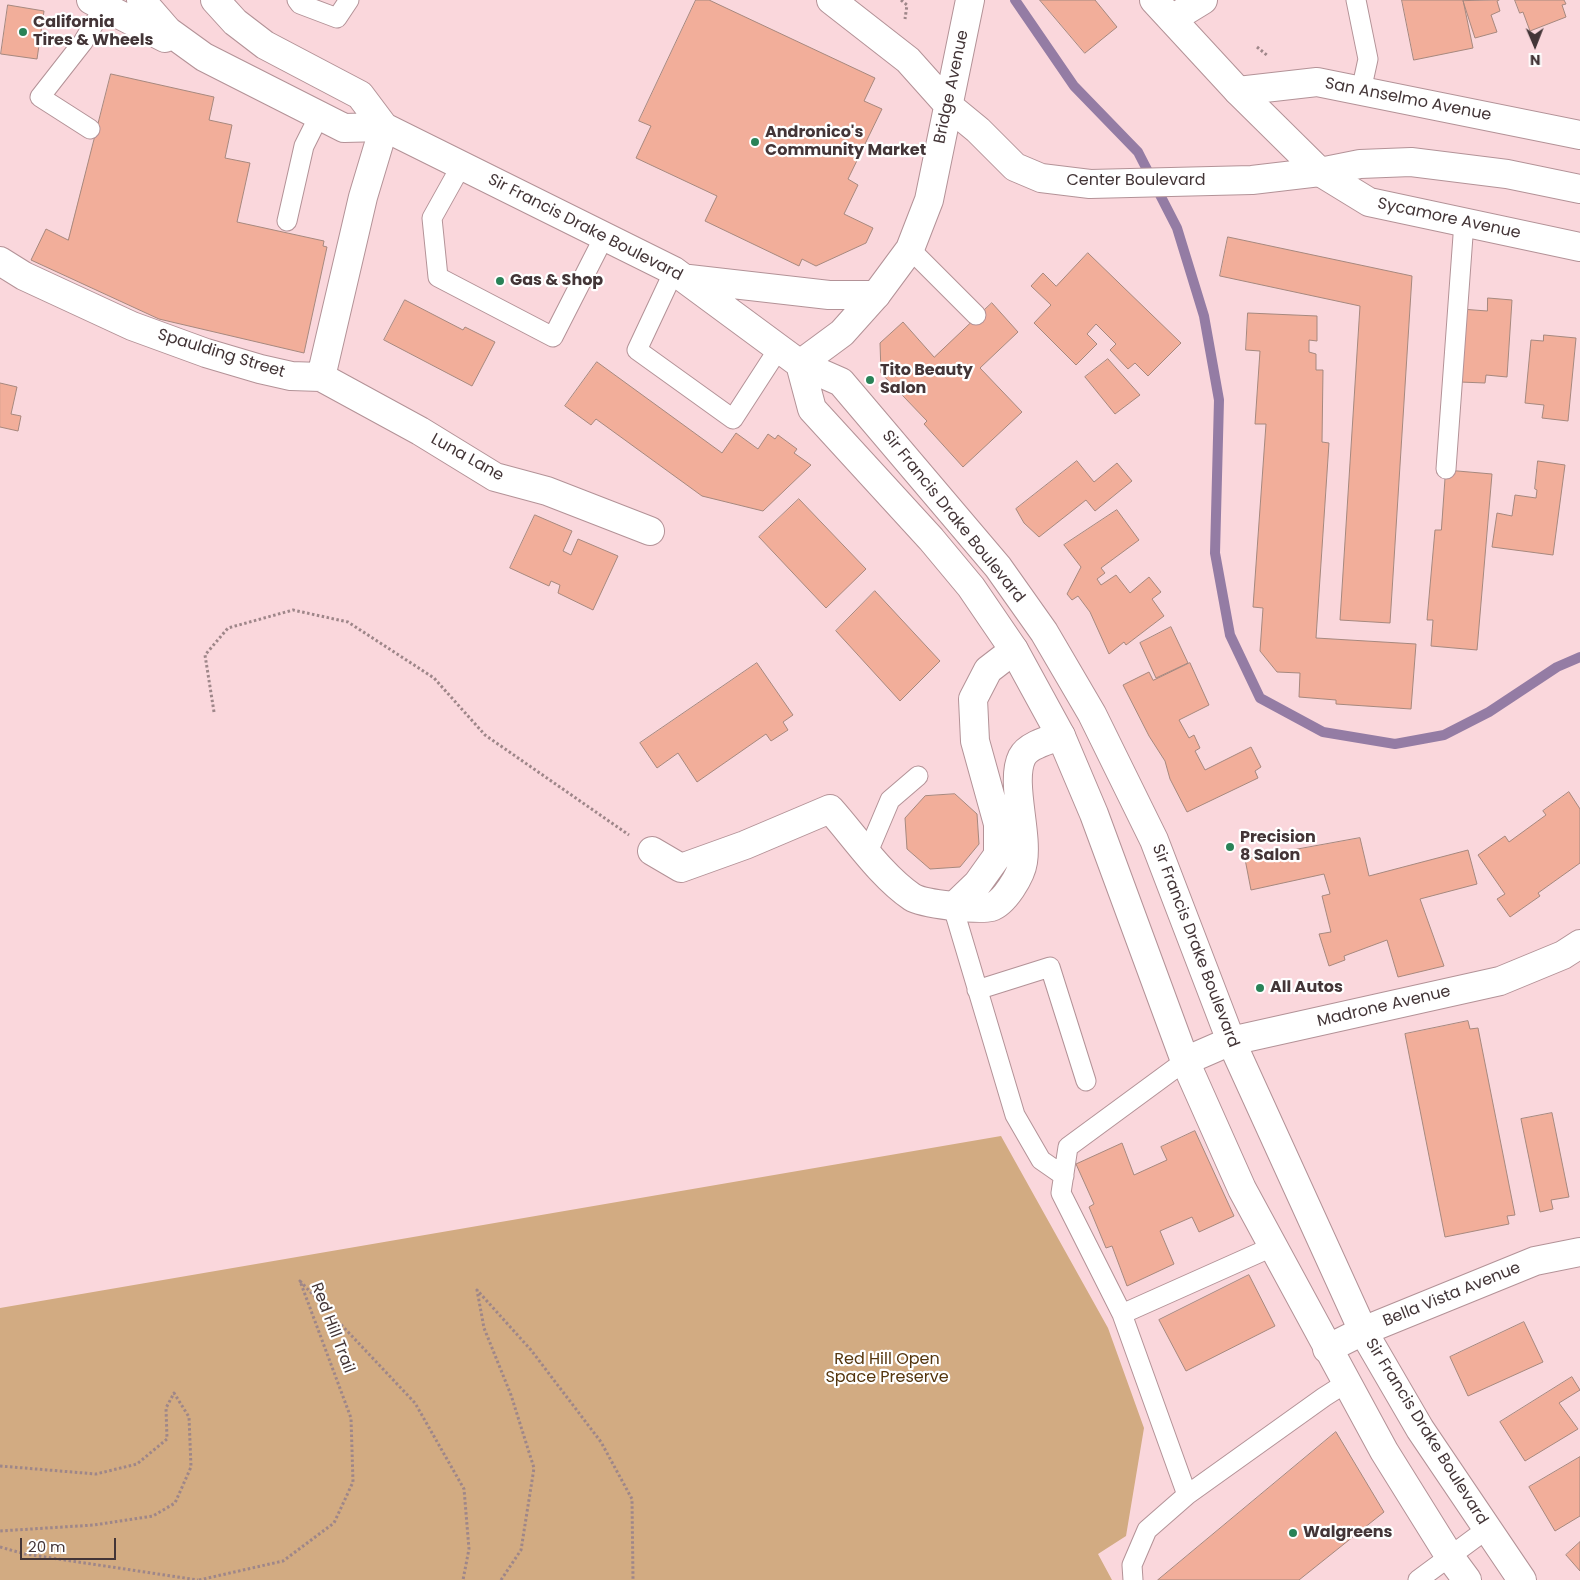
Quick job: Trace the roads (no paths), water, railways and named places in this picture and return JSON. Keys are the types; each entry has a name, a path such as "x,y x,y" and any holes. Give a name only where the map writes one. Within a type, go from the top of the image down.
{"main road":[{"name":"Sir Francis Drake Boulevard","path":"141,0 168,31 204,57 344,128 384,127"},
{"name":"Sir Francis Drake Boulevard","path":"215,0 235,22 265,45 360,95 384,127 681,275 789,356 841,382 992,559 1044,632 1092,714 1154,840 1231,1041 1364,1332 1420,1429 1522,1580"},
{"name":"Center Boulevard","path":"831,0 908,60 950,107 978,130 1015,167 1041,178 1090,184 1252,180 1320,172 1360,164 1412,162 1507,174 1580,190"},
{"path":"1204,0 1163,10 1238,91"},
{"path":"98,3 204,57"},
{"name":"Bridge Avenue","path":"789,356 842,333 876,295 910,249 929,200 950,107 968,13"},
{"name":"San Anselmo Avenue","path":"1238,91 1317,82 1580,135"},
{"name":"Sycamore Avenue","path":"1238,91 1320,172 1369,202 1580,247"},
{"path":"321,378 363,197 384,127"},
{"name":"Spaulding Street","path":"0,261 24,276 132,326 206,353 291,376 321,378"},
{"path":"681,275 829,295 876,295"},
{"name":"Sir Francis Drake Boulevard","path":"789,356 812,409 931,539 971,587 1014,650 1061,736 1094,814 1185,1061 1242,1189 1327,1349 1384,1451 1450,1557 1468,1580"},
{"name":"Luna Lane","path":"321,378 420,431 496,477 547,491 650,531"},
{"path":"952,907 978,883 998,855 998,824 975,742 973,699 988,670 1014,650"},
{"path":"652,851 681,868 745,845 830,808 878,866 914,898 952,907 991,906 1008,894 1023,864 1024,833 1017,772 1022,756 1037,745 1061,736"},
{"name":"Madrone Avenue","path":"1185,1061 1231,1041 1500,981 1563,955 1580,944"},
{"name":"Bella Vista Avenue","path":"1327,1349 1535,1261 1580,1252"}],"lane":[{"path":"296,0 300,4 337,18 349,0"},
{"path":"1356,0 1368,59 1361,90"},
{"path":"90,129 40,96 83,42 98,3"},
{"path":"287,221 304,146 320,116"},
{"path":"461,166 432,218 438,277 553,337 605,236"},
{"path":"1446,469 1464,222"},
{"path":"910,249 976,315"},
{"path":"681,275 637,350 732,419 789,356"},
{"path":"868,852 890,800 918,776"},
{"path":"952,907 1015,1115 1040,1160 1064,1176"},
{"path":"977,990 1050,967 1086,1081"},
{"path":"1185,1061 1068,1147 1061,1193 1122,1314 1186,1495"},
{"path":"1122,1314 1272,1247"},
{"path":"1133,1580 1132,1565 1148,1530 1186,1495 1324,1397 1346,1384"},
{"path":"1418,1580 1487,1529"}],"waterway":[{"path":"1015,0 1074,86 1138,152 1177,228 1204,316 1219,400 1215,553 1230,635 1260,698 1323,732 1395,744 1444,735 1489,712 1557,667 1580,657"}],"place":[{"name":"California Tires & Wheels","path":"23,32"},
{"name":"Andronico's Community Market","path":"755,142"},
{"name":"Gas & Shop","path":"500,281"},
{"name":"Tito Beauty Salon","path":"870,380"},
{"name":"Precision 8 Salon","path":"1230,847"},
{"name":"All Autos","path":"1260,988"},
{"name":"Walgreens","path":"1293,1533"}],"park label":[{"name":"Red Hill Open Space Preserve","path":"887,1369"}]}
